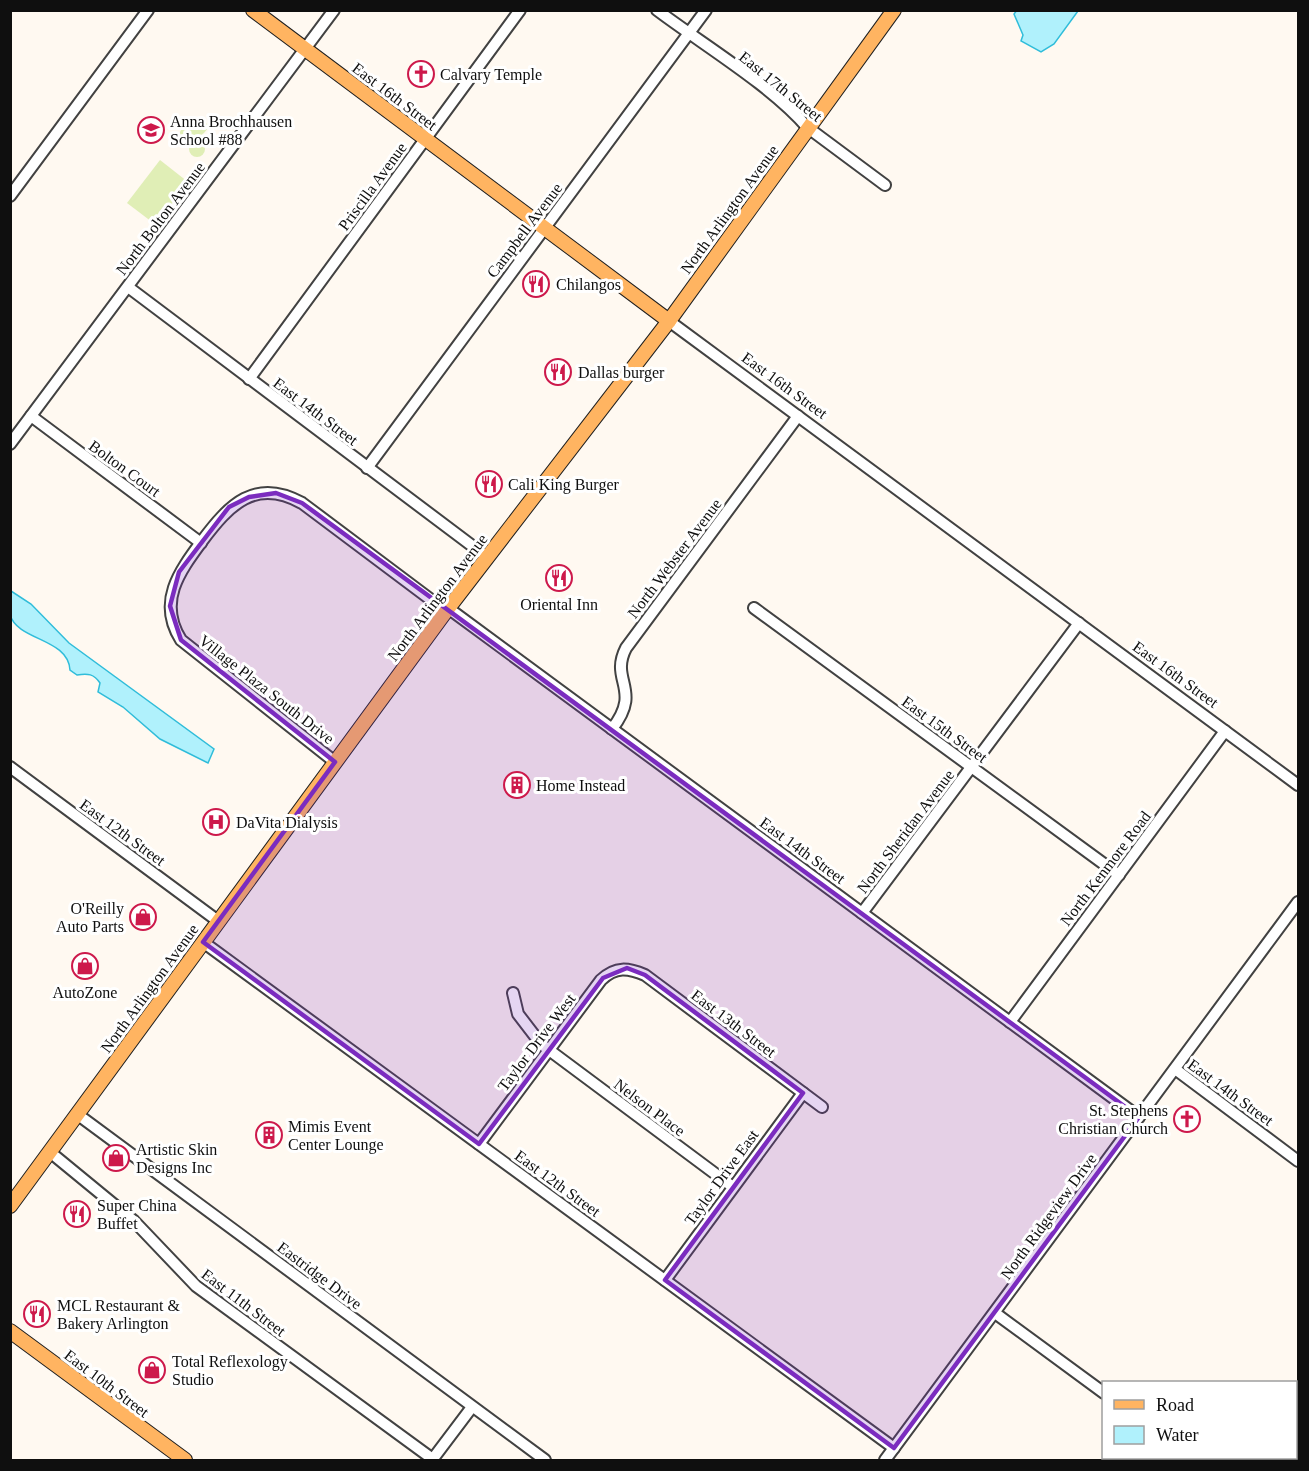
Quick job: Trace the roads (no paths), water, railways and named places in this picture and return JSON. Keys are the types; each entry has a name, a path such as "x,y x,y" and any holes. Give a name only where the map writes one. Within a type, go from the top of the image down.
{"main road":[{"name":"East 16th Street","path":"253,10 669,321"},
{"name":"North Arlington Avenue","path":"10,1206 447,610 669,321 749,212 807,127 894,10"},
{"name":"East 10th Street","path":"10,1332 184,1461"}],"street":[{"path":"10,196 148,10"},
{"name":"North Bolton Avenue","path":"10,444 334,10"},
{"name":"Priscilla Avenue","path":"249,379 520,10"},
{"name":"East 17th Street","path":"657,10 885,185"},
{"name":"Campbell Avenue","path":"367,468 706,10"},
{"name":"East 14th Street","path":"128,287 487,557"},
{"name":"East 16th Street","path":"669,321 1299,785"},
{"name":"Bolton Court","path":"31,416 201,543"},
{"name":"North Webster Avenue","path":"612,729 623,714 627,702 627,691 621,670 626,648 798,416"},
{"name":"Village Plaza South Drive","path":"335,762 190,650 179,637 171,615 171,592 179,572 223,514 237,502 258,494 281,494 302,503 447,610"},
{"name":"East 15th Street","path":"754,608 1119,874"},
{"name":"East 14th Street","path":"447,610 1139,1117"},
{"name":"North Sheridan Avenue","path":"862,913 1078,622"},
{"name":"North Kenmore Road","path":"1010,1022 1225,731"},
{"name":"East 12th Street","path":"10,767 218,921"},
{"name":"North Ridgeview Drive","path":"885,1461 1299,902"},
{"name":"East 12th Street","path":"203,942 894,1448"},
{"name":"Taylor Drive West","path":"479,1144 603,978 625,968"},
{"name":"East 13th Street","path":"625,968 645,975 822,1107"},
{"name":"Nelson Place","path":"513,993 518,1014 534,1037 733,1187"},
{"name":"East 14th Street","path":"1175,1069 1299,1161"},
{"name":"Taylor Drive East","path":"664,1280 802,1093"},
{"name":"Eastridge Drive","path":"77,1114 545,1461"},
{"name":"East 11th Street","path":"50,1152 134,1221 196,1286 433,1460"},
{"path":"994,1312 1102,1392"},
{"path":"433,1460 472,1407"}],"water":[{"path":"1017,10 1078,11 1054,44 1041,52 1021,41 1023,35 1014,14"},
{"path":"11,591 31,604 69,643 214,749 208,763 160,739 123,707 98,692 100,683 93,676 77,675 70,670 61,652 15,624 10,615"}],"place":[{"name":"Calvary Temple","path":"421,74"},
{"name":"Anna Brochhausen School #88","path":"151,130"},
{"name":"Chilangos","path":"536,284"},
{"name":"Dallas burger","path":"558,372"},
{"name":"Cali King Burger","path":"489,484"},
{"name":"Oriental Inn","path":"559,578"},
{"name":"Home Instead","path":"517,785"},
{"name":"DaVita Dialysis","path":"216,822"},
{"name":"O'Reilly Auto Parts","path":"143,917"},
{"name":"AutoZone","path":"85,966"},
{"name":"St. Stephens Christian Church","path":"1187,1119"},
{"name":"Mimis Event Center Lounge","path":"269,1135"},
{"name":"Artistic Skin Designs Inc","path":"116,1158"},
{"name":"Super China Buffet","path":"77,1214"},
{"name":"MCL Restaurant & Bakery Arlington","path":"37,1314"},
{"name":"Total Reflexology Studio","path":"152,1370"}]}
